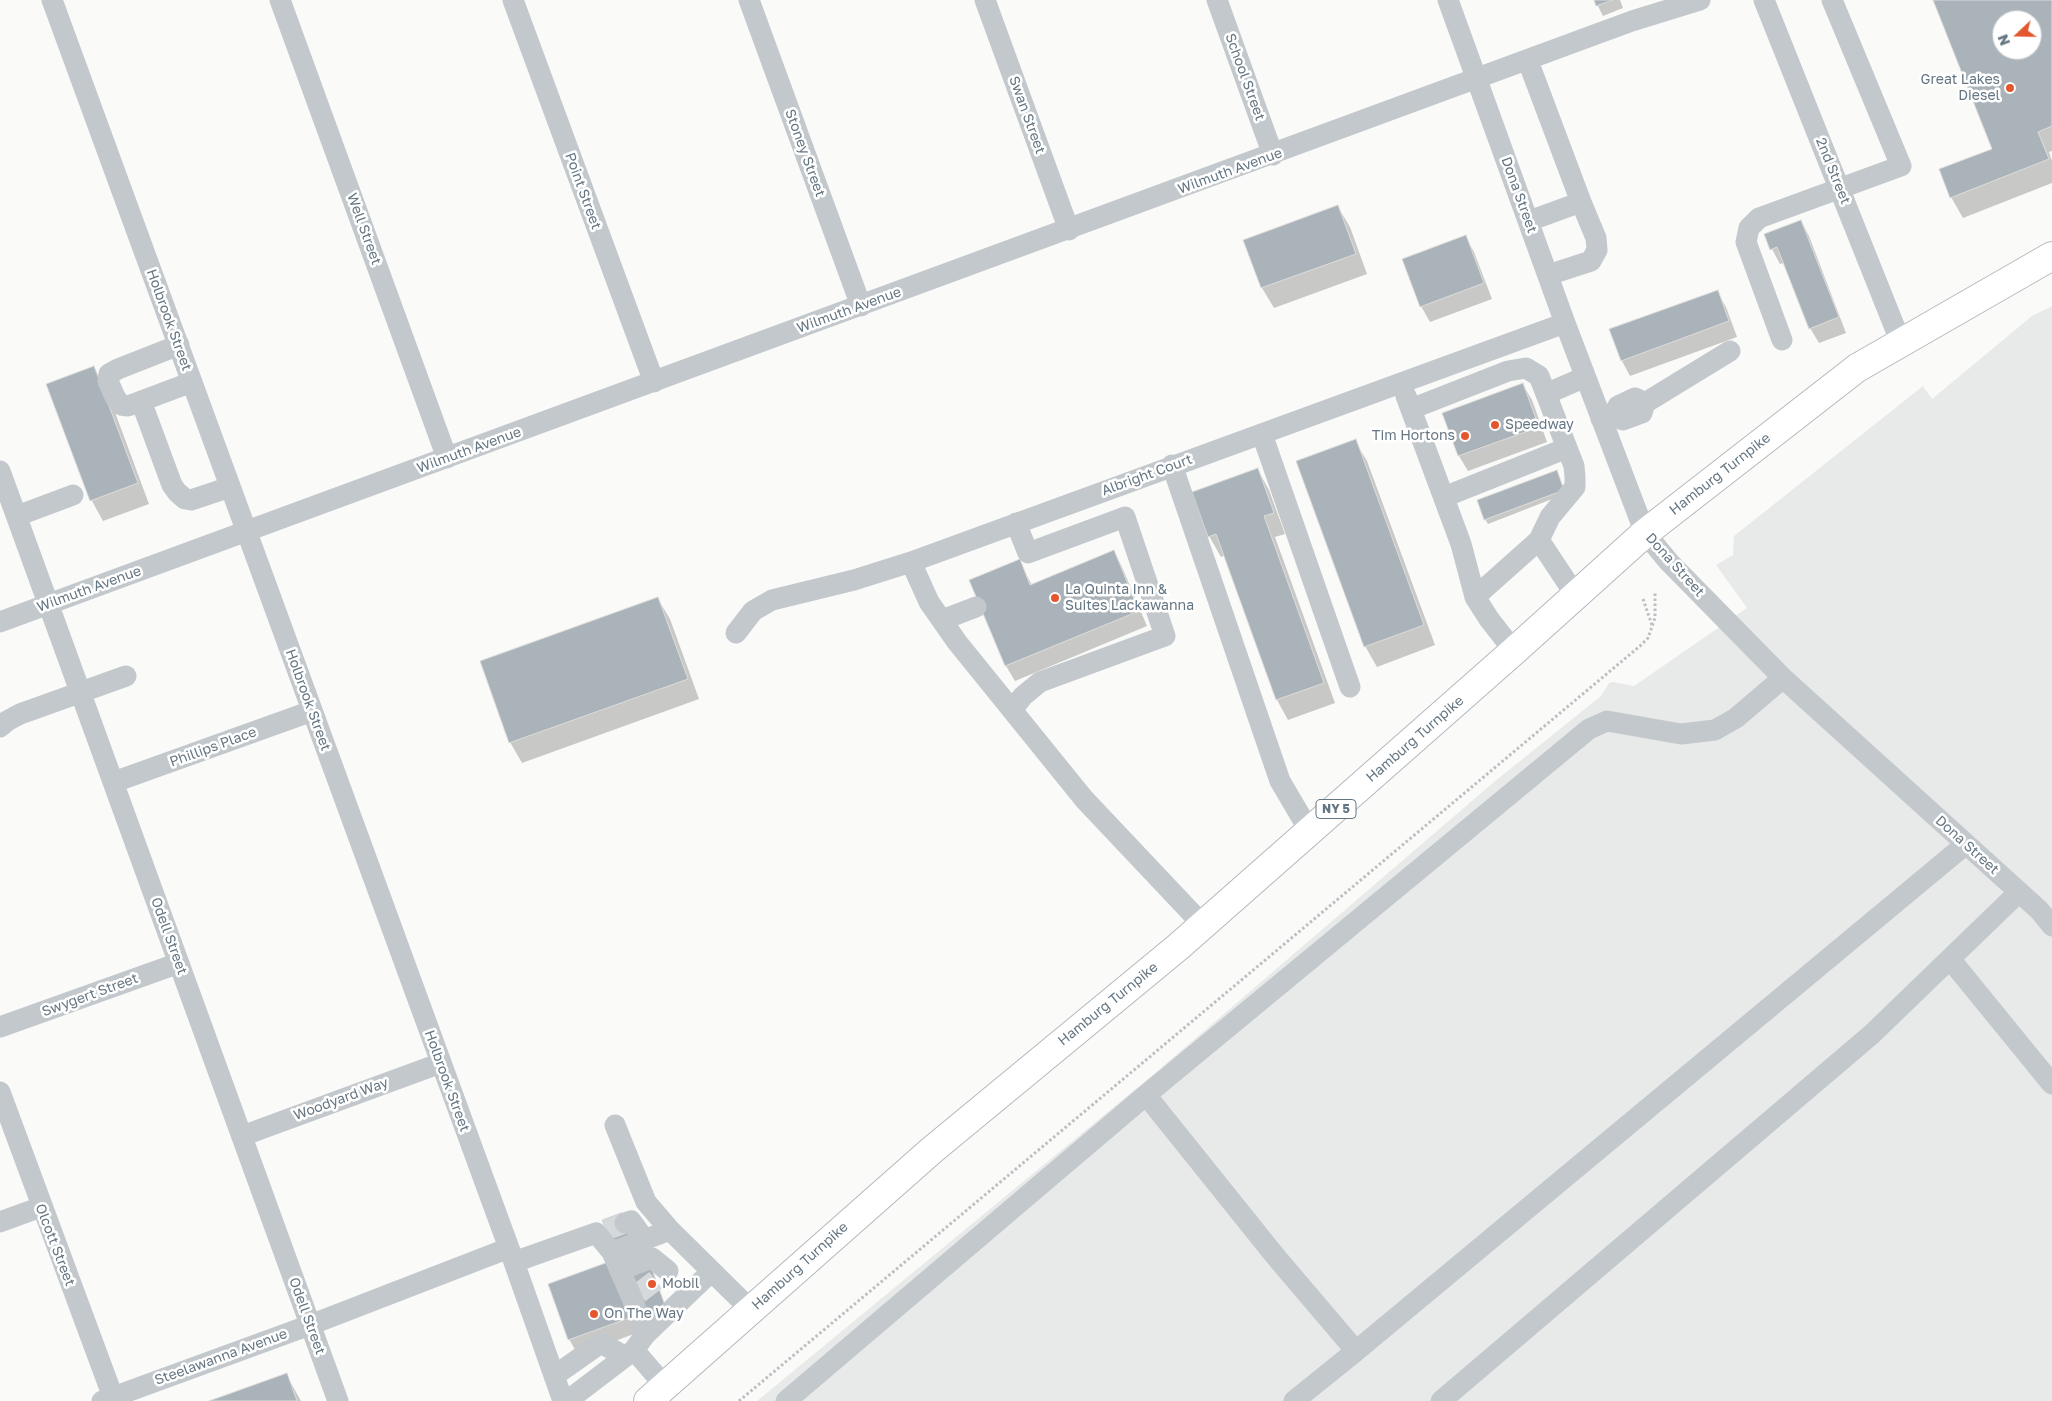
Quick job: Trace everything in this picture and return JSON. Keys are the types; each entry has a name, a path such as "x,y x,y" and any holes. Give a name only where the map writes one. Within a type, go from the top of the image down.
{"highway":[{"name":"Hamburg Turnpike","path":"657,1393 932,1150 1203,925 1310,832 1645,533 1857,368 2052,256"}],"street":[{"name":"Holbrook Street","path":"52,0 511,1255 562,1401"},
{"name":"Well Street","path":"280,0 447,458"},
{"name":"Point Street","path":"513,0 654,382"},
{"name":"Stoney Street","path":"749,0 861,306"},
{"name":"Swan Street","path":"984,0 1069,230"},
{"name":"School Street","path":"1217,0 1273,155"},
{"name":"Dona Street","path":"1448,0 1565,323 1586,377 1607,417 1645,533 1669,562 1782,678 2019,892 2052,926"},
{"name":"Wilmuth Avenue","path":"0,622 1632,22 1700,0"},
{"name":"2nd Street","path":"1764,0 1901,343"},
{"path":"1782,340 1746,242 1750,228 1759,218 1901,166 1832,0"},
{"path":"1528,61 1596,238 1597,250 1591,260 1548,276"},
{"path":"1528,221 1581,202"},
{"name":"Albright Court","path":"736,633 753,611 772,600 854,580 910,562 1565,323"},
{"path":"179,345 109,374 108,380 115,398 121,405 128,406 192,382"},
{"path":"1607,417 1623,420 1642,413 1646,403 1730,352"},
{"path":"1411,409 1526,368 1538,376 1574,466 1575,487 1550,517 1539,540 1475,597"},
{"path":"1546,394 1586,377"},
{"path":"1401,382 1461,544 1475,597 1489,619 1514,651"},
{"path":"141,401 176,492 185,499 191,500 230,486"},
{"path":"1262,434 1350,687"},
{"path":"1444,498 1567,448"},
{"path":"1172,465 1280,781 1310,832"},
{"name":"Odell Street","path":"0,471 338,1401"},
{"path":"17,516 74,495"},
{"path":"1012,710 1023,696 1040,682 1165,636 1125,517 1028,553 1016,523"},
{"path":"1539,540 1576,596"},
{"path":"910,562 929,602 942,620 1084,800 1203,925"},
{"path":"942,620 976,607"},
{"path":"0,727 20,714 126,676"},
{"path":"786,1401 1146,1095 1589,729 1607,721 1681,734 1715,730 1736,718 1782,678"},
{"name":"Phillips Place","path":"114,782 312,711"},
{"path":"1294,1401 1966,844"},
{"path":"1441,1401 1872,1034 2019,892"},
{"path":"1950,959 2052,1084"},
{"name":"Swygert Street","path":"0,1027 179,963"},
{"name":"Woodyard Way","path":"242,1136 441,1063"},
{"name":"Olcott Street","path":"0,1092 107,1399"},
{"path":"1146,1095 1264,1242 1356,1350"},
{"path":"615,1125 646,1202 692,1253 750,1310"},
{"path":"0,1222 41,1207"},
{"path":"645,1240 630,1221 609,1229 616,1261 635,1296 634,1347 657,1393"},
{"name":"Steelawanna Avenue","path":"107,1399 310,1325 511,1255 609,1229"},
{"path":"616,1261 645,1240 670,1230"},
{"path":"616,1261 652,1258 662,1276 692,1253"},
{"path":"567,1401 634,1347 711,1272"},
{"path":"554,1376 601,1343 634,1347"}],"path":[{"path":"739,1401 1648,638 1655,618 1655,595"},
{"path":"1643,599 1652,626"}],"shaded area":[{"path":"2052,306 2052,1401 757,1401 1155,1073 1494,782 1601,696 1609,683 1634,686 1747,608 1716,565 1733,555 1734,536 1923,386 1932,399 2032,316"}],"building":[{"path":"1594,0 1613,0 1596,6"},
{"name":"Great Lakes Diesel","path":"1933,0 2052,0 2052,126 2038,132 2049,159 1950,198 1939,169 1992,149"},
{"path":"1338,205 1356,254 1261,288 1243,240"},
{"path":"1801,220 1839,317 1809,329 1777,247 1770,250 1764,234"},
{"path":"1466,235 1484,283 1420,307 1402,259"},
{"path":"1718,290 1729,321 1621,361 1609,329"},
{"path":"94,366 138,483 90,501 46,384"},
{"path":"1523,383 1539,427 1458,456 1442,413"},
{"path":"1356,439 1424,625 1364,647 1296,461"},
{"path":"1258,468 1274,513 1264,516 1324,683 1276,700 1216,534 1208,537 1192,492"},
{"path":"1557,470 1564,490 1484,520 1477,500"},
{"name":"La Quinta Inn & Suites Lackawanna","path":"1114,550 1139,611 1005,666 969,580 1020,559 1030,585"},
{"path":"658,597 688,679 509,743 480,661"},
{"path":"621,1213 631,1240 612,1247 602,1220"},
{"path":"611,1261 632,1317 568,1340 548,1284"},
{"path":"650,1264 666,1308 646,1315 630,1271"},
{"path":"287,1373 297,1401 209,1401"}],"tunnel":[{"path":"606,1230 625,1223"},
{"path":"639,1293 656,1280"}],"place":[{"name":"Great Lakes Diesel","path":"2010,88"},
{"name":"Speedway","path":"1495,425"},
{"name":"Tim Hortons","path":"1465,436"},
{"name":"La Quinta Inn & Suites Lackawanna","path":"1055,598"},
{"name":"Mobil","path":"652,1284"},
{"name":"On The Way","path":"594,1314"}]}
